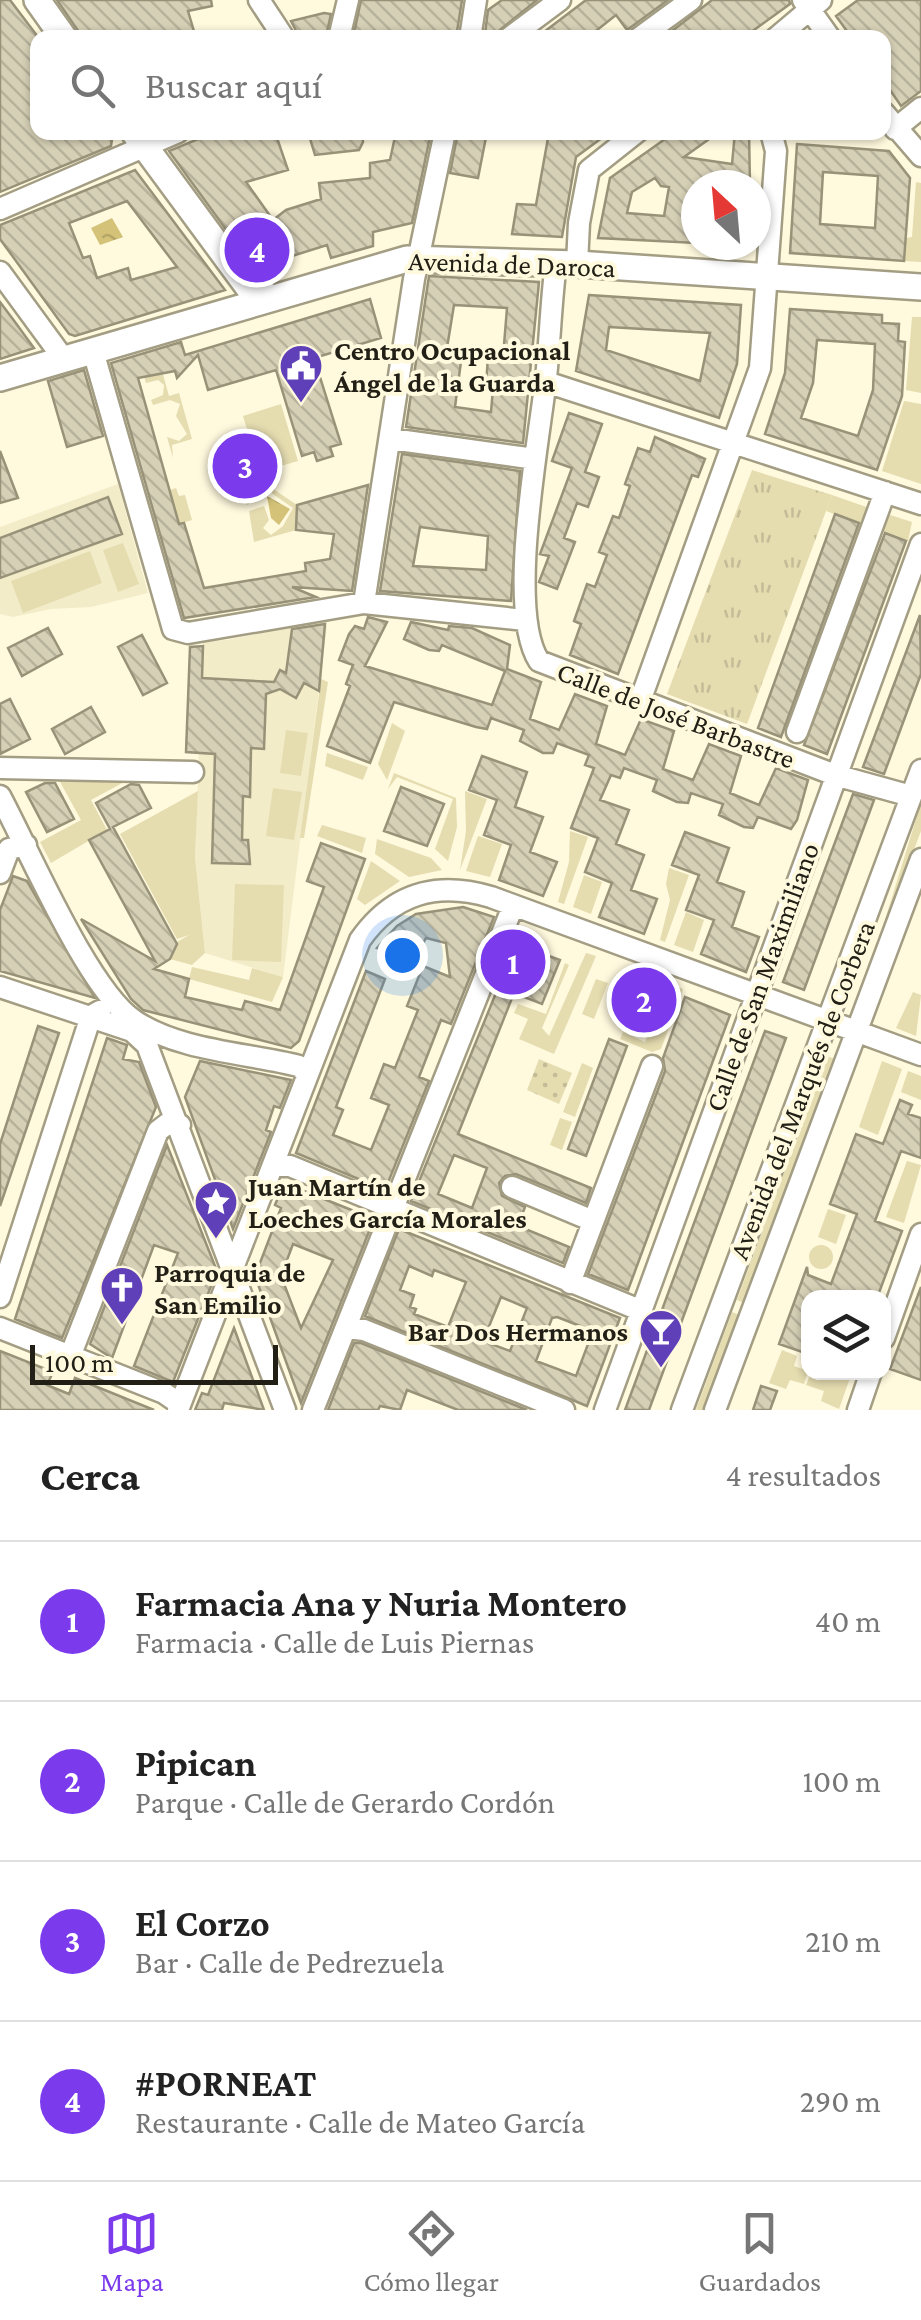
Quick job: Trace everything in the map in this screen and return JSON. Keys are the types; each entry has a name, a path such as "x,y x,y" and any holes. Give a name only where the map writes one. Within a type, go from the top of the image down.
{"main road":[{"path":"36,0 58,30"},
{"path":"140,141 254,294 273,298"},
{"name":"Avenida de Daroca","path":"0,378 382,263 421,259 567,263 921,287"},
{"path":"232,310 243,294 240,275"}],"street":[{"path":"259,0 279,30"},
{"path":"341,30 348,0"},
{"path":"471,30 476,0"},
{"path":"649,30 691,0"},
{"path":"518,30 550,3"},
{"path":"784,30 811,3 826,30"},
{"path":"891,120 921,108"},
{"path":"891,123 921,156"},
{"path":"364,603 414,278 443,140"},
{"name":"Calle de José Barbastre","path":"626,140 592,165 567,263 534,459 525,620 535,654 547,668 836,774 911,796"},
{"path":"640,701 760,368 776,151 773,140"},
{"path":"0,209 140,141"},
{"path":"0,272 63,358"},
{"path":"93,351 173,629 188,633 364,603 525,620"},
{"path":"546,382 921,504"},
{"path":"391,440 534,459"},
{"path":"797,732 885,492"},
{"name":"Calle de San Maximiliano","path":"605,1410 921,544"},
{"path":"0,768 193,772"},
{"name":"Avenida del Marqués de Corbera","path":"682,1410 921,770"},
{"path":"0,796 114,1001 138,1029 160,1070 285,1410"},
{"path":"0,873 9,849 26,846"},
{"name":"Avenida del Marqués de Corbera","path":"715,1410 921,859"},
{"path":"0,1328 164,1392 179,1407 360,940 392,906 421,892 453,888 513,906 921,1055"},
{"path":"313,1410 513,906"},
{"path":"0,987 138,1029 299,1066 306,1072"},
{"path":"0,1297 92,1016 114,1001"},
{"path":"160,1070 164,1049 178,1039"},
{"path":"570,1283 652,1066"},
{"path":"71,1354 158,1131 167,1124 180,1124"},
{"path":"274,1166 290,1166 642,1311"},
{"path":"512,1187 593,1221"},
{"path":"891,1318 921,1234"},
{"path":"346,1328 364,1330 564,1410"},
{"path":"858,1410 868,1380"}],"shaded area":[{"path":"118,484 148,593 91,607 51,609 13,617 0,614 0,527"},
{"path":"323,621 327,626 283,977 205,953 195,857 203,641"}],"green space":[{"path":"916,182 921,183 921,262 904,261 906,238 912,237"},
{"path":"912,317 921,317 921,393 906,390"},
{"path":"162,371 169,396 179,393 192,439 172,445 173,458 167,437 179,441 187,434 176,416 180,404 170,400 153,405 151,400 163,395 164,385 158,380 146,383 144,376"},
{"path":"904,401 921,404 921,484 882,471"},
{"path":"281,404 298,461 260,472 243,416"},
{"path":"752,470 832,495 747,724 667,694"},
{"path":"240,476 248,484 254,476 297,505 296,530 254,542 249,511 264,506 269,520 263,528 271,535 283,526 293,508 270,492 247,505 241,483 232,478"},
{"path":"176,488 179,496 185,495 192,520 179,524 170,490"},
{"path":"832,495 875,510 869,527 826,511"},
{"path":"881,512 912,522 908,541 875,529"},
{"path":"123,543 139,584 118,592 103,550"},
{"path":"90,551 102,583 23,613 11,581"},
{"path":"321,679 328,682 304,838 300,838"},
{"path":"392,723 405,731 387,780 378,764"},
{"path":"286,730 308,733 301,776 280,773"},
{"path":"327,753 368,767 363,780 325,766"},
{"path":"394,773 456,798 457,827 448,861 435,849 453,799 397,777 388,789"},
{"path":"59,780 126,781 91,800 107,830 51,863 40,842 81,820"},
{"path":"273,788 302,792 294,840 266,836"},
{"path":"198,791 195,857 205,953 192,965 155,955 189,935 177,939 120,834"},
{"path":"465,791 487,799 460,870 466,831"},
{"path":"921,803 921,831 873,959"},
{"path":"322,825 366,838 362,853 317,836"},
{"path":"570,831 588,837 564,904 558,902 569,862"},
{"path":"478,836 502,844 490,877 466,871"},
{"path":"377,839 431,858 442,870 409,877 375,854"},
{"path":"371,861 400,881 365,905 357,899"},
{"path":"669,868 689,875 665,942 660,940 670,900 666,884"},
{"path":"584,875 602,882 591,914 573,907"},
{"path":"235,884 284,885 281,962 232,960"},
{"path":"686,912 704,920 693,952 674,945"},
{"path":"586,953 596,956 554,1054 519,1039 528,1019 514,1013 518,1004 546,1014 565,963 569,965 542,1028 549,1036"},
{"path":"192,967 249,980 252,968 283,977 272,1002 189,979"},
{"path":"646,975 659,980 643,1020 630,1025"},
{"path":"596,979 608,983 594,1019 582,1014"},
{"path":"669,984 683,989 661,1049 652,1052 620,1039 623,1032 645,1042"},
{"path":"913,992 921,995 916,1036 896,1028"},
{"path":"827,1056 837,1060 746,1304 737,1300"},
{"path":"539,1059 572,1073 559,1104 527,1090"},
{"path":"882,1061 902,1069 878,1135 859,1127"},
{"path":"582,1063 593,1068 575,1117 563,1112"},
{"path":"908,1071 921,1076 921,1100 901,1092"},
{"path":"560,1118 572,1122 562,1150 550,1145"},
{"path":"907,1161 921,1165 904,1223 886,1217"},
{"path":"828,1209 846,1215 836,1244 818,1237"},
{"path":"816,1245 826,1245 833,1257 826,1269 816,1269 809,1262 809,1252"},
{"path":"732,1312 742,1316 707,1410 696,1410"},
{"path":"782,1350 797,1356 794,1366 801,1368 804,1384 790,1380 786,1389 769,1383"},
{"path":"808,1380 849,1380 839,1409 821,1401 824,1391 806,1385"}],"water":[{"path":"112,218 123,237 100,245 91,228"},
{"path":"267,496 290,509 279,525 271,518"}],"building":[{"path":"0,0 10,0 33,30 30,140 112,140 111,146 0,192"},
{"path":"57,0 211,0 212,6 188,11 194,30 78,30"},
{"path":"361,0 462,0 457,30 355,30"},
{"path":"502,0 537,0 500,30 486,30 488,10"},
{"path":"586,0 668,0 627,30 616,15 597,30 547,30"},
{"path":"712,0 789,0 790,4 754,30 673,30"},
{"path":"858,0 921,0 921,91 901,106 891,91 891,30 846,30 836,16"},
{"path":"331,14 327,30 296,30 291,21"},
{"path":"196,140 278,140 288,170 246,182 273,220 286,210 321,199 319,183 370,178 370,163 390,160 394,140 429,140 412,223 373,232 373,246 331,258 327,245 254,268 169,151"},
{"path":"310,140 363,140 359,150 315,155"},
{"path":"456,140 485,140 478,178 450,173"},
{"path":"548,140 599,140 576,157 562,237 512,234 517,204 536,205"},
{"path":"664,140 708,140 684,157 732,164 734,140 749,140 750,170 681,170 681,242 598,238 610,178","holes":["655,178 661,186 669,187 664,216 627,213 632,192"]},
{"path":"797,144 889,151 910,178 904,261 790,253","holes":["823,172 878,176 875,228 820,224"]},
{"path":"135,170 225,290 75,336 69,334 0,239 0,225","holes":["127,201 177,267 131,280 128,268 97,278 90,256 83,258 69,223"]},
{"path":"429,276 539,282 523,443 406,427","holes":["454,305 507,308 503,357 488,356 486,386 493,388 491,412 455,407 462,354 446,354"]},
{"path":"589,295 741,305 737,364 719,418 576,371","holes":["609,327 710,333 700,381 606,350"]},
{"path":"370,299 381,338 314,358 341,444 330,447 333,456 317,461 314,452 302,456 276,370 208,390 198,355 177,378 175,371 138,378 179,524 184,523 204,588 306,571 305,563 330,559 334,534 296,530 297,505 368,485 352,591 292,587 316,597 184,618 111,363 181,342 185,355"},
{"path":"0,302 15,322 34,348 0,359"},
{"path":"790,309 882,315 882,323 899,324 898,341 905,342 902,396 877,470 765,434 785,373","holes":["817,340 875,344 873,390 858,436 801,418 813,383"]},
{"path":"84,370 103,436 67,447 48,381"},
{"path":"569,413 602,424 585,472 599,477 588,507 577,503 564,538 575,542 557,589 539,582 549,556 540,554 572,468 552,461"},
{"path":"655,437 705,459 698,477 692,475 618,674 570,655 581,624 574,621 587,584 595,587 607,555 599,552 613,516 619,518 630,486 625,484 638,448 650,452"},
{"path":"0,451 18,498 0,503"},
{"path":"402,454 520,471 511,601 380,591","holes":["420,527 488,536 486,570 413,566"]},
{"path":"108,497 122,534 0,578 0,538"},
{"path":"835,514 859,523 781,737 758,728"},
{"path":"885,533 906,541 827,754 804,745"},
{"path":"920,615 921,674 884,774 863,767"},
{"path":"368,617 387,622 365,666 492,705 505,671 442,645 439,651 429,650 404,639 411,622 448,630 449,626 472,628 510,645 507,669 541,682 530,719 559,730 575,694 607,706 596,744 625,755 641,719 674,731 663,769 693,780 709,744 741,756 730,793 759,805 776,768 808,780 797,820 791,829 758,817 753,828 744,827 719,815 723,804 691,793 688,803 677,802 653,791 657,780 624,768 620,778 611,775 600,800 629,810 616,844 644,855 631,890 657,899 644,934 599,917 612,883 585,872 598,838 571,828 594,768 585,765 589,755 557,743 553,753 543,753 520,741 524,730 491,718 487,729 394,702 370,763 327,746 350,686 346,684 353,665 339,660 349,634 355,626 364,629"},
{"path":"325,624 319,691 304,683 296,698 280,689 266,694 264,749 251,748 250,797 243,796 242,840 248,840 250,864 212,863 215,754 186,752 190,647 203,646 202,678 274,682 280,670 286,673 292,629"},
{"path":"48,628 62,654 22,676 8,648"},
{"path":"142,635 167,683 143,695 118,647"},
{"path":"10,699 30,739 0,754 0,704"},
{"path":"91,707 105,732 65,754 52,729"},
{"path":"482,756 527,772 515,807 543,817 530,852 557,862 543,896 499,880 511,845 484,835 497,800 469,790"},
{"path":"55,783 74,819 47,832 26,792"},
{"path":"131,784 139,785 151,808 113,827 177,944 170,959 154,969 189,979 185,997 242,1010 245,1001 280,1010 324,887 307,881 321,843 365,859 299,1041 291,1048 143,1010 131,999 81,919 155,961 89,840 110,829 96,803"},
{"path":"401,787 444,804 427,846 384,831"},
{"path":"853,794 874,800 804,990 783,982"},
{"path":"685,832 729,848 717,882 744,892 732,927 759,937 746,972 701,954 714,920 686,910 699,875 672,865"},
{"path":"13,876 27,881 95,998 0,971 0,910"},
{"path":"463,907 494,917 451,1024 441,1020 419,1077 429,1081 385,1190 296,1153 366,971 385,979 336,1107 343,1110 333,1135 371,1150 389,1105 371,1098 384,1064 395,1068 418,1010 407,1006 423,966 450,977 446,943 426,938 412,962 377,948 397,926 416,914"},
{"path":"516,944 560,960 542,1004 514,993 458,1134 591,1188 586,1203 516,1174 505,1176 499,1183 502,1196 525,1207 518,1226 569,1247 563,1263 411,1201","holes":["454,1155 487,1168 472,1208 438,1194"]},
{"path":"685,997 730,1015 628,1290 588,1274 665,1071 663,1058"},
{"path":"38,1026 59,1033 0,1206 0,1144"},
{"path":"765,1031 786,1038 649,1410 625,1410"},
{"path":"107,1038 127,1045 123,1059 139,1062 156,1107 62,1338 15,1319"},
{"path":"609,1039 627,1046 586,1156 568,1149"},
{"path":"200,1061 291,1080 280,1108 274,1106 266,1130 271,1132 233,1229 185,1097"},
{"path":"900,1100 912,1105 908,1114 921,1118 921,1158 901,1151 875,1221 902,1231 880,1290 801,1290 801,1352 779,1344 807,1267 808,1275 831,1284 857,1214 830,1204 856,1134 883,1144"},
{"path":"167,1145 217,1271 173,1382 134,1366 178,1253 154,1245 112,1358 90,1344"},
{"path":"284,1183 374,1219 301,1403 255,1276 281,1208 275,1205","holes":["293,1244 333,1260 301,1328 281,1276"]},
{"path":"399,1229 620,1318 587,1406 365,1316","holes":["409,1266 432,1276 434,1270 466,1282 448,1327 414,1314 416,1309 410,1307 414,1295 400,1290","501,1297 527,1308 510,1351 483,1341","552,1318 593,1331 576,1376 536,1361"]},
{"path":"921,1287 921,1380 891,1366"},
{"path":"234,1328 264,1410 224,1403 222,1410 195,1410 202,1393 208,1395"},
{"path":"354,1343 527,1410 458,1410 407,1390 400,1410 380,1406 378,1410 328,1410"},
{"path":"0,1351 53,1372 47,1385 69,1394 75,1378 154,1410 0,1410"},
{"path":"761,1386 777,1391 770,1410 753,1410"}],"place":[{"name":"#PORNEAT","path":"257,250"},
{"name":"Centro Ocupacional Ángel de la Guarda","path":"301,404"},
{"name":"El Corzo","path":"245,466"},
{"name":"Farmacia Ana y Nuria Montero","path":"513,962"},
{"name":"Pipican","path":"644,1000"},
{"name":"Juan Martín de Loeches García Morales","path":"216,1240"},
{"name":"Parroquia de San Emilio","path":"122,1326"},
{"name":"Bar Dos Hermanos","path":"661,1369"}]}
